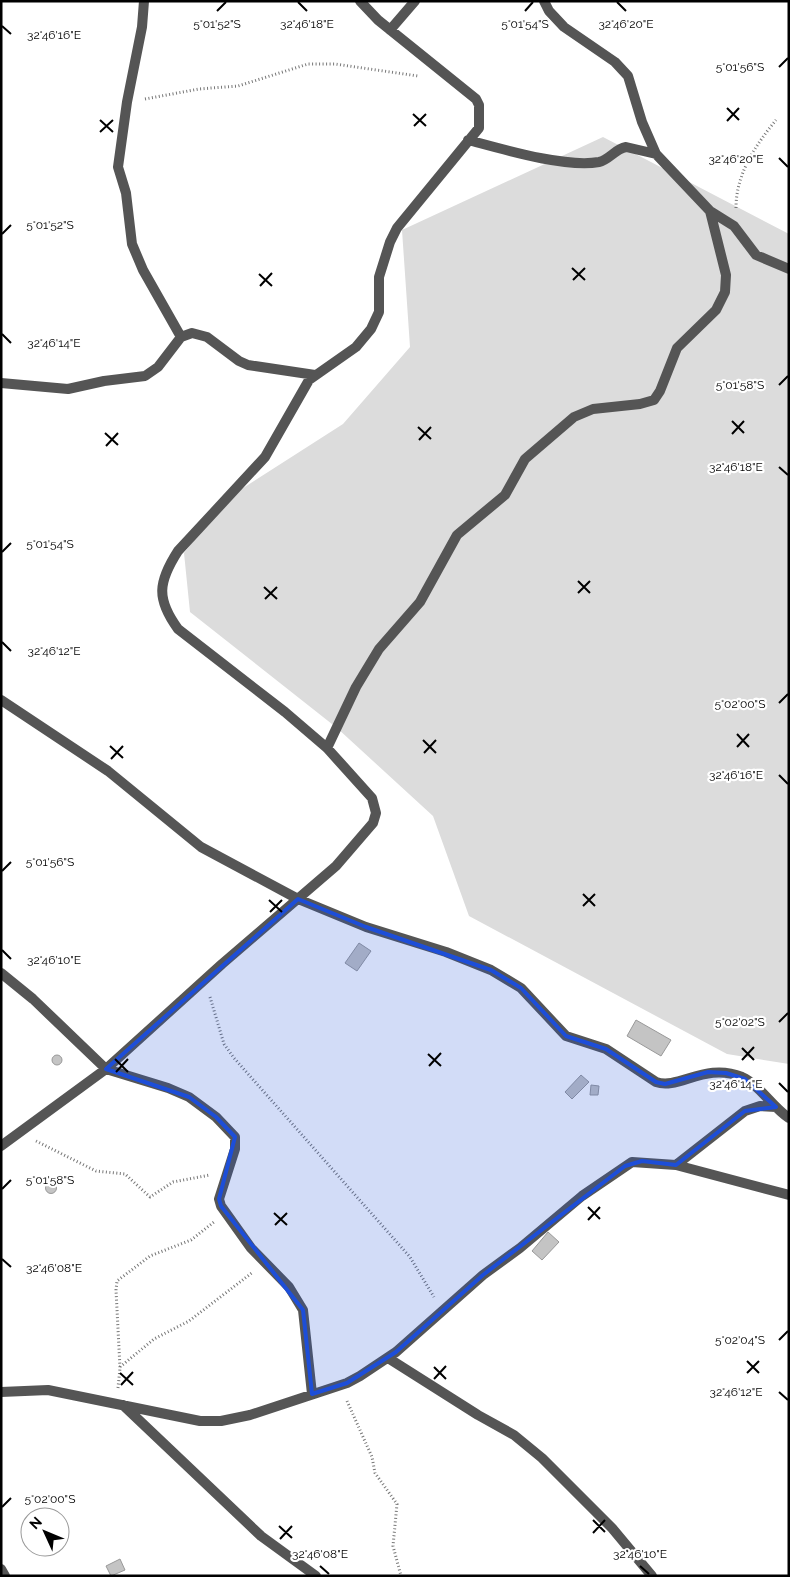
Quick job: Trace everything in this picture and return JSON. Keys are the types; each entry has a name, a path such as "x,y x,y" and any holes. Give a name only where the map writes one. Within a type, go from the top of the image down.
{"street":[{"path":"144,1 142,27 127,102 118,167 126,193 132,244 143,270 181,337"},
{"path":"1,1146 106,1069 336,866 373,823 376,813 372,798 327,748 285,712 178,629 167,615 161,592 168,567 178,551 265,457 304,387 315,375 356,348 371,329 379,312 379,276 390,242 410,212 479,128 479,105 476,99 390,30 360,1"},
{"path":"390,30 415,1"},
{"path":"544,1 549,11 564,27 615,62 628,76 645,130 656,154 701,199 710,211 740,233 756,254 789,269"},
{"path":"468,140 529,156 577,162 603,161 626,147 656,154"},
{"path":"327,748 356,687 379,649 420,602 457,535 505,496 524,459 567,422 583,412 592,409 640,404 654,400 660,391 677,348 716,310 725,292 726,275 710,211"},
{"path":"1,383 68,389 104,381 146,376 158,367 181,337 192,333 207,337 238,361 248,365 315,375"},
{"path":"1,700 108,771 201,847 298,899 366,928 446,952 491,970 521,988 566,1036 606,1049 656,1082 665,1084 708,1072 726,1073 745,1079 789,1118"},
{"path":"1,973 33,999 106,1069 168,1088 189,1097 216,1117 235,1137 235,1149 219,1200 235,1229 266,1264 290,1287 303,1310 312,1394"},
{"path":"676,1165 745,1111 760,1106 776,1108"},
{"path":"1,1392 48,1390 200,1421 221,1421 250,1415 347,1383 388,1358 483,1275 520,1248 582,1196 625,1166 642,1161 676,1165 747,1182 789,1195"},
{"path":"388,1358 478,1415 514,1435 542,1458 612,1528 652,1576"},
{"path":"120,1404 261,1536 316,1576"},
{"path":"1,1569 5,1576"}],"path":[{"path":"127,102 199,89 238,86 308,64 335,64 452,81"},
{"path":"740,233 736,199 740,180 756,144 776,120"},
{"path":"206,979 224,1044 260,1088 323,1156 356,1198 410,1257 442,1312"},
{"path":"20,1133 96,1171 125,1174 150,1197 173,1182 228,1170"},
{"path":"120,1404 117,1281 150,1256 192,1240 225,1212"},
{"path":"120,1368 154,1339 189,1321 266,1264"},
{"path":"347,1383 348,1405 372,1456 375,1473 397,1504 394,1546 401,1576"}],"highlighted area":[{"path":"298,899 366,927 491,970 521,988 566,1036 606,1049 656,1082 665,1084 708,1072 726,1073 745,1079 776,1107 745,1111 676,1165 642,1161 625,1166 483,1275 396,1352 347,1383 312,1394 303,1310 221,1206 219,1199 235,1137 216,1117 189,1097 106,1069"}],"shaded area":[{"path":"603,137 789,234 789,1064 727,1054 469,916 433,816 337,728 190,612 184,553 229,497 343,424 410,347 402,230"}],"building":[{"path":"359,943 371,951 357,971 345,963"},
{"path":"636,1020 671,1040 661,1056 627,1036"},
{"path":"57,1055 62,1060 57,1065 52,1060"},
{"path":"581,1075 589,1082 572,1099 565,1092"},
{"path":"591,1085 599,1086 598,1095 590,1095"},
{"path":"49,1183 53,1183 56,1188 55,1192 49,1193 46,1190 46,1186"},
{"path":"548,1232 559,1242 542,1260 532,1251"},
{"path":"120,1559 125,1570 111,1576 106,1566"}]}
